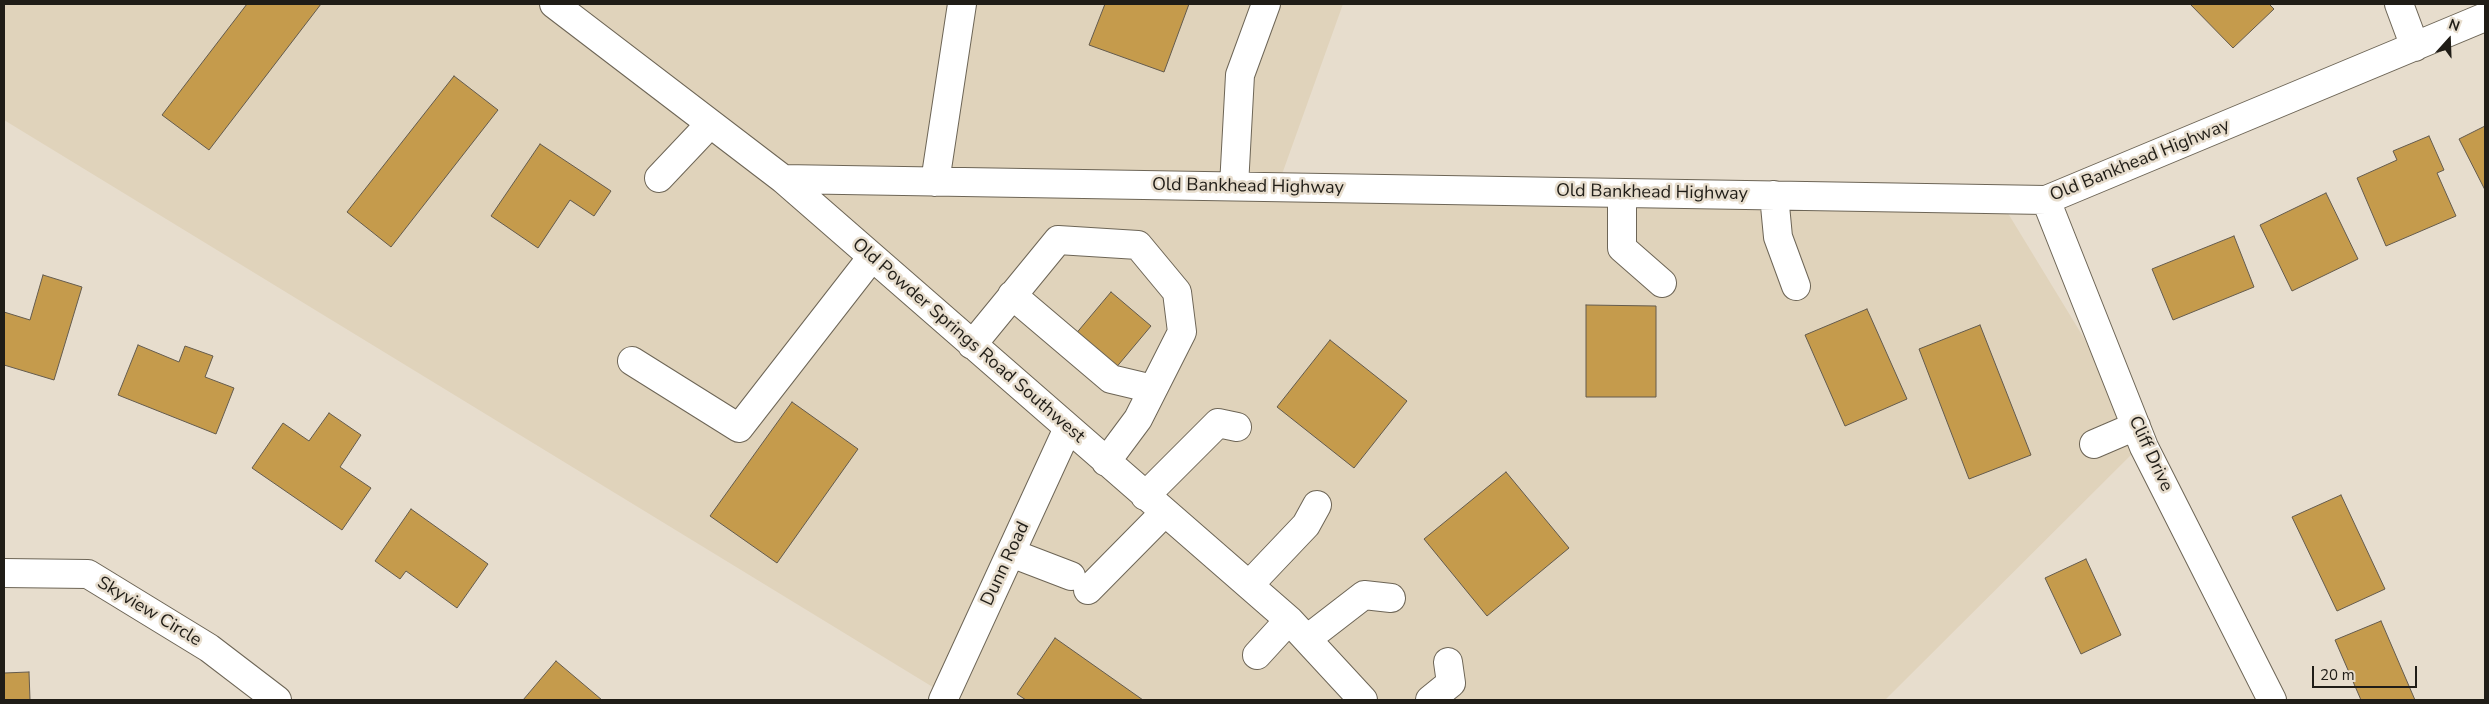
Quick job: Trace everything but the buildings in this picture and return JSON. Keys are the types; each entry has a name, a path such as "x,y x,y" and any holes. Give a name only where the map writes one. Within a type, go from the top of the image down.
{"street":[{"name":"Old Powder Springs Road Southwest","path":"554,4 783,179 1249,585 1298,630 1363,700"},
{"path":"935,182 962,4"},
{"path":"1234,186 1240,75 1266,4"},
{"path":"2399,4 2415,47"},
{"name":"Old Bankhead Highway","path":"783,179 2046,200 2485,17"},
{"path":"659,178 710,124"},
{"path":"1622,193 1622,248 1662,283"},
{"path":"1774,195 1778,238 1796,286"},
{"name":"Cliff Drive","path":"2046,200 2144,447 2272,700"},
{"path":"972,345 1058,240 1138,246 1177,292 1182,332 1138,419 1106,462"},
{"path":"632,361 739,428 872,257"},
{"path":"1012,295 1110,379 1153,389"},
{"path":"1011,553 1079,583 1155,504 1218,423 1237,427"},
{"path":"2094,444 2136,426"},
{"name":"Dunn Road","path":"943,700 1068,428"},
{"path":"1249,585 1306,525 1318,505"},
{"name":"Skyview Circle","path":"4,573 88,574 209,648 277,700"},
{"path":"1257,655 1298,630 1364,595 1391,598"},
{"path":"1430,700 1451,683 1448,662"}],"shaded area":[{"path":"4,4 1343,4 1281,177 1992,187 2146,440 1885,700 954,700 4,120"}]}
